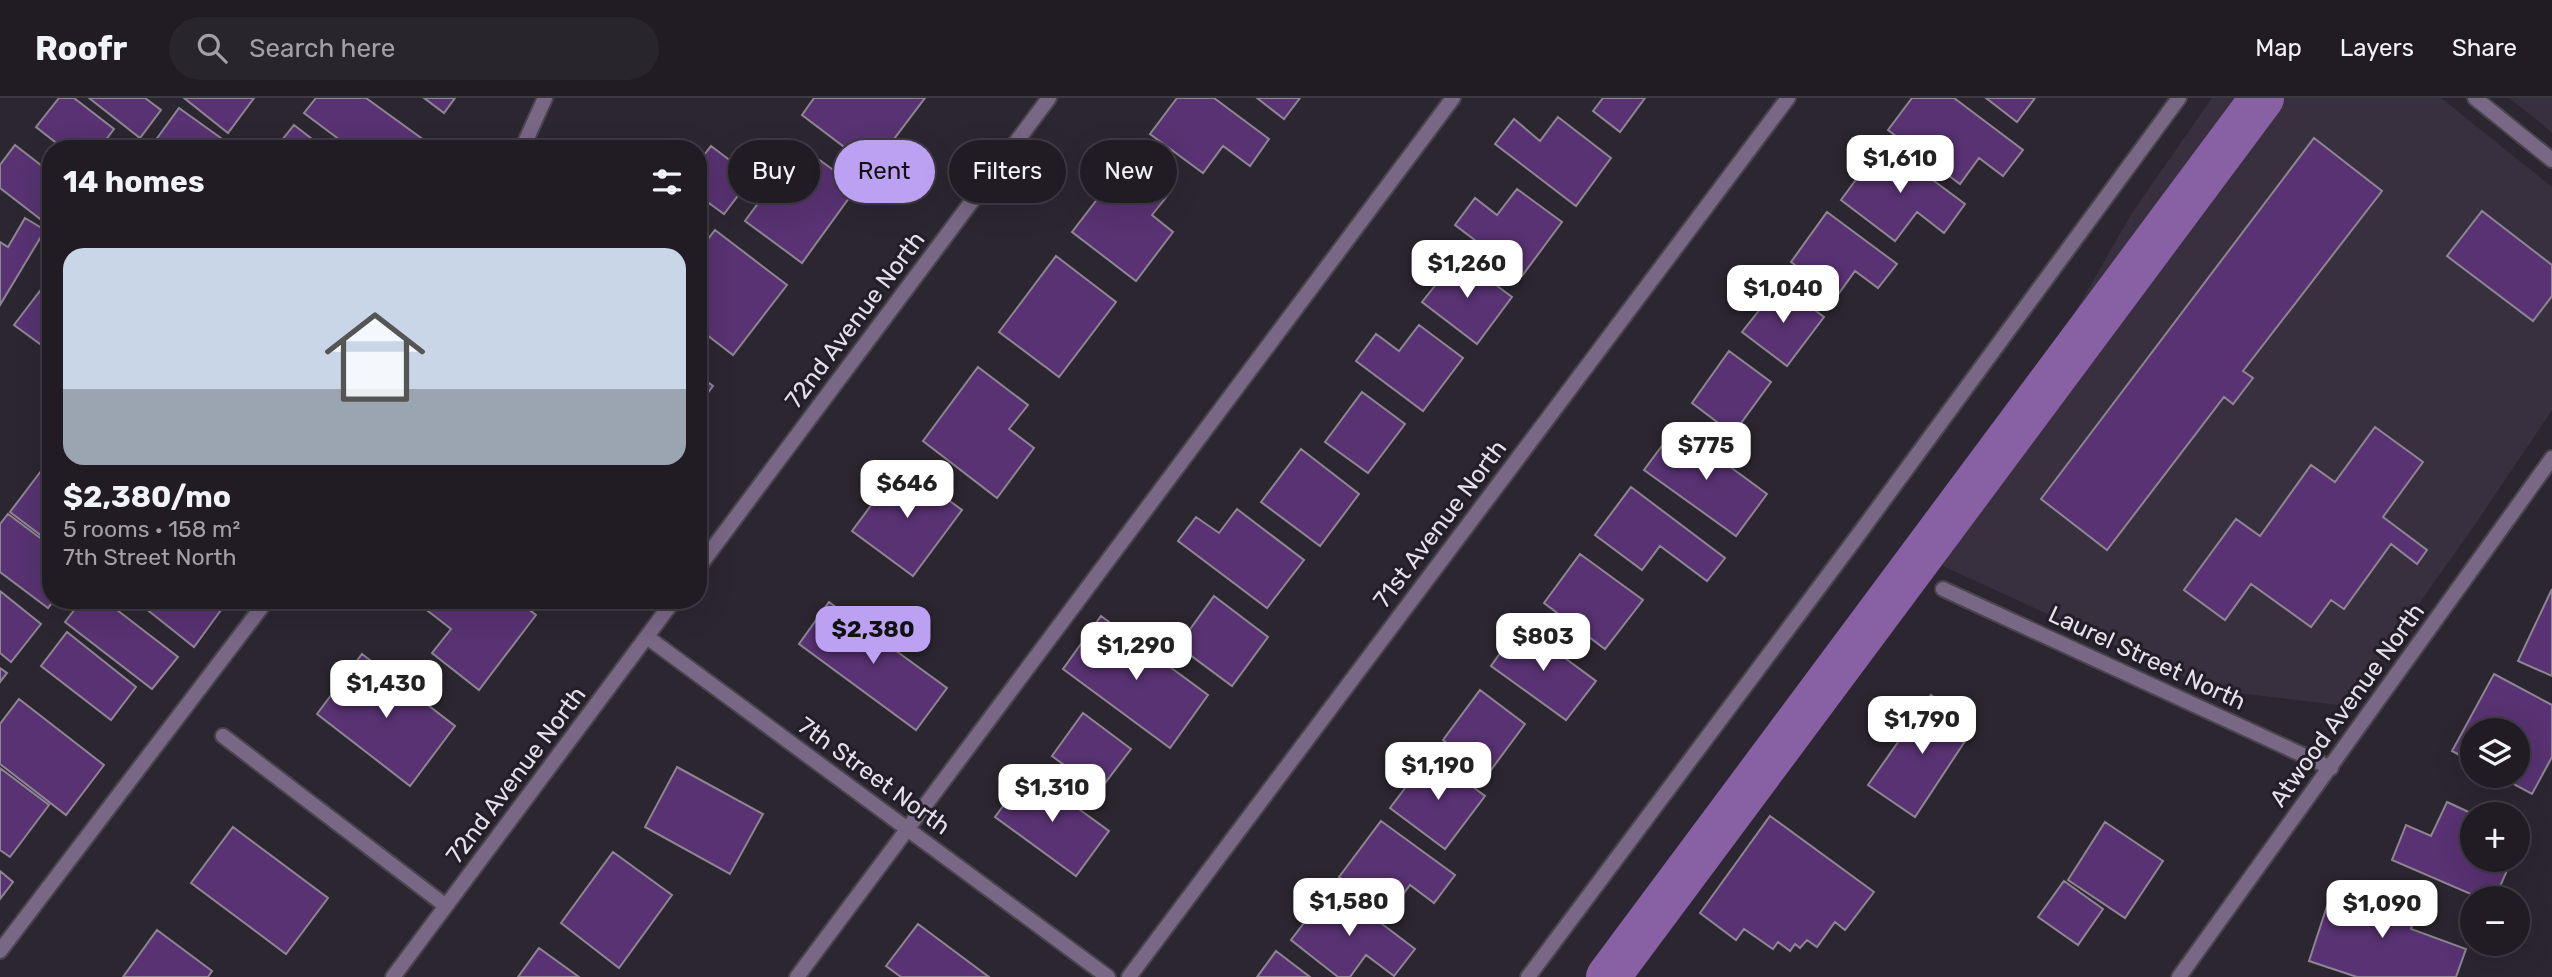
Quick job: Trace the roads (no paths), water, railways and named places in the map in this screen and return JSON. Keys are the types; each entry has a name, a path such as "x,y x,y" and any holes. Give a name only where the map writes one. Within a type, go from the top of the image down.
{"street":[{"path":"526,140 545,98"},
{"name":"72nd Avenue North","path":"707,556 1049,98"},
{"path":"797,977 1453,98"},
{"name":"71st Avenue North","path":"1129,977 1788,98"},
{"path":"1528,977 1853,542 2179,98"},
{"path":"2475,98 2552,160"},
{"name":"Atwood Avenue North","path":"2179,977 2552,458"},
{"name":"Laurel Street North","path":"1943,589 2331,768"},
{"path":"0,951 260,609"},
{"name":"72nd Avenue North","path":"393,977 667,609"},
{"name":"7th Street North","path":"647,637 1108,977"},
{"path":"223,736 446,905"}],"waterway":[{"path":"1608,977 2262,98"}]}
